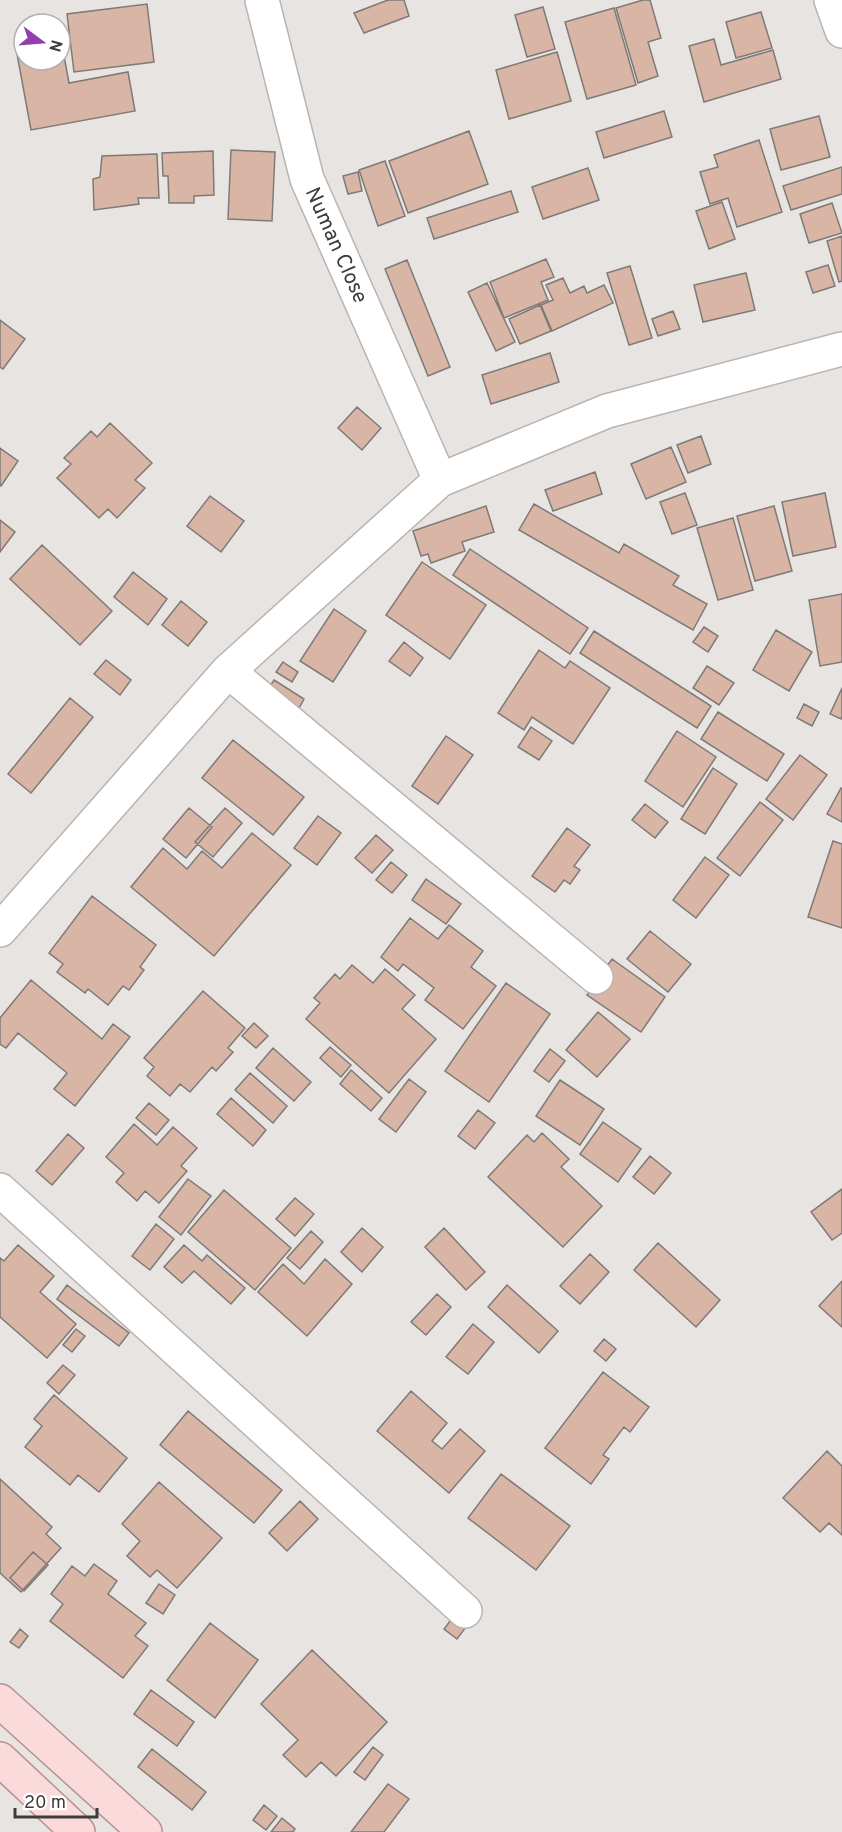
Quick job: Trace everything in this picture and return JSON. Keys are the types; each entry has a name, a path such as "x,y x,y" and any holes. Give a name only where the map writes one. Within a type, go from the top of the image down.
{"main road":[{"path":"0,1701 145,1832"},
{"path":"0,1760 78,1832"}],"street":[{"name":"Numan Close","path":"262,0 307,179 440,480"},
{"path":"831,0 842,31"},
{"path":"0,930 228,671 440,480 607,411 842,349"},
{"path":"228,671 596,977"},
{"path":"0,1190 465,1611"}],"building":[{"path":"388,0 404,0 409,16 364,33 354,13"},
{"path":"650,0 661,38 648,42 658,76 638,83 616,8"},
{"path":"147,4 154,62 74,72 72,13"},
{"path":"543,7 555,49 527,57 515,15"},
{"path":"614,8 636,85 587,99 565,22"},
{"path":"761,12 772,48 736,58 726,22"},
{"path":"714,39 721,65 773,50 781,79 704,102 689,46"},
{"path":"557,52 571,101 509,119 496,70"},
{"path":"20,72 67,72 69,83 128,72 135,111 31,130"},
{"path":"664,111 672,137 604,158 596,132"},
{"path":"819,116 830,157 781,170 770,129"},
{"path":"469,131 488,184 408,213 389,161"},
{"path":"759,140 782,212 737,227 728,198 710,204 700,172 718,167 714,155"},
{"path":"231,150 275,152 272,221 228,219"},
{"path":"213,151 214,195 194,196 194,203 169,203 168,176 163,176 162,153"},
{"path":"157,154 159,198 138,198 139,204 94,210 93,179 100,177 102,156"},
{"path":"385,161 405,216 378,226 359,170"},
{"path":"842,167 842,194 791,210 783,186"},
{"path":"588,168 599,200 543,219 532,187"},
{"path":"358,172 362,191 348,194 343,176"},
{"path":"511,191 518,212 434,239 427,218"},
{"path":"722,202 735,239 709,249 696,211"},
{"path":"832,203 842,233 809,243 800,214"},
{"path":"842,236 842,281 839,282 827,241"},
{"path":"546,259 554,277 541,282 548,300 504,318 490,282"},
{"path":"407,260 450,367 428,376 385,269"},
{"path":"828,265 835,286 813,293 806,272"},
{"path":"630,266 652,338 629,345 607,273"},
{"path":"746,273 755,310 703,322 694,285"},
{"path":"563,278 570,293 584,286 587,293 604,285 613,303 552,331 541,305 553,300 546,285"},
{"path":"487,283 515,342 496,351 468,292"},
{"path":"540,305 551,331 520,344 509,319"},
{"path":"673,311 680,329 658,336 652,319"},
{"path":"0,320 25,339 3,369 0,367"},
{"path":"550,353 559,382 491,404 482,375"},
{"path":"357,407 381,428 362,450 338,428"},
{"path":"110,423 152,463 135,480 145,488 117,518 108,509 99,518 57,478 71,464 64,458 91,431 97,437"},
{"path":"701,436 711,464 688,473 677,445"},
{"path":"671,447 686,482 646,499 631,464"},
{"path":"0,448 18,461 1,486 0,485"},
{"path":"595,472 602,494 553,511 545,490"},
{"path":"685,493 697,525 672,534 660,502"},
{"path":"825,493 836,547 793,556 782,502"},
{"path":"210,496 244,521 221,552 187,526"},
{"path":"534,504 619,553 624,544 679,576 673,585 707,604 693,630 519,530"},
{"path":"486,506 494,532 462,542 465,551 431,563 428,554 421,556 413,531"},
{"path":"774,506 792,571 755,581 737,516"},
{"path":"733,518 753,590 718,600 697,528"},
{"path":"0,520 15,532 0,552"},
{"path":"42,545 112,611 80,645 10,579"},
{"path":"470,549 588,628 570,654 453,575"},
{"path":"422,562 486,605 450,659 386,615"},
{"path":"133,572 167,599 148,625 114,597"},
{"path":"842,594 842,662 820,666 809,600"},
{"path":"181,601 207,622 188,646 162,625"},
{"path":"334,609 366,631 333,682 300,661"},
{"path":"704,627 718,636 708,652 693,642"},
{"path":"776,630 812,652 789,691 753,670"},
{"path":"594,631 711,706 697,728 580,653"},
{"path":"404,642 423,658 410,676 389,661"},
{"path":"539,650 565,668 570,661 610,688 573,744 532,717 524,730 498,713"},
{"path":"106,660 131,680 120,695 94,674"},
{"path":"283,662 298,672 292,682 276,672"},
{"path":"707,666 734,683 719,705 693,688"},
{"path":"274,680 304,699 297,712 266,692"},
{"path":"842,688 842,716 841,719 830,714"},
{"path":"70,698 93,717 31,793 8,774"},
{"path":"804,704 819,712 812,726 797,718"},
{"path":"718,712 784,754 767,781 701,739"},
{"path":"531,727 552,741 539,760 518,747"},
{"path":"677,731 716,757 683,807 645,781"},
{"path":"446,736 473,755 438,804 412,786"},
{"path":"233,740 304,797 273,835 202,778"},
{"path":"800,755 827,775 793,820 766,799"},
{"path":"713,768 737,784 705,834 681,819"},
{"path":"842,789 842,822 827,814"},
{"path":"760,802 783,820 740,876 717,858"},
{"path":"645,804 668,822 655,838 632,820"},
{"path":"189,808 212,827 186,858 163,839"},
{"path":"225,808 242,823 213,857 195,842"},
{"path":"318,816 341,833 317,865 294,848"},
{"path":"567,828 590,845 574,866 580,870 570,884 564,880 555,892 532,876"},
{"path":"252,833 291,865 214,956 131,887 163,848 187,869 202,851 222,868"},
{"path":"376,835 393,850 372,873 355,858"},
{"path":"833,841 842,844 842,928 808,917"},
{"path":"705,857 729,875 696,918 673,900"},
{"path":"391,862 407,875 392,893 376,880"},
{"path":"426,879 461,904 446,924 412,900"},
{"path":"92,896 156,945 140,967 144,970 129,990 123,986 108,1005 88,989 85,993 57,972 63,964 49,953"},
{"path":"410,918 438,939 449,925 483,951 471,967 496,986 463,1029 425,1000 434,988 403,964 398,971 381,957"},
{"path":"650,931 691,964 668,992 627,959"},
{"path":"612,959 665,997 641,1032 587,995"},
{"path":"352,965 373,983 385,969 415,995 402,1009 436,1039 389,1093 306,1019 320,1003 314,998 335,974 340,979"},
{"path":"31,980 102,1039 113,1024 130,1037 75,1106 54,1089 67,1073 18,1033 6,1048 0,1044 0,1018"},
{"path":"506,983 550,1014 489,1102 445,1071"},
{"path":"203,991 245,1028 228,1048 233,1052 216,1071 212,1067 190,1092 180,1084 170,1096 147,1076 154,1067 144,1058"},
{"path":"598,1012 630,1039 597,1077 566,1050"},
{"path":"254,1023 268,1036 256,1048 242,1036"},
{"path":"330,1047 351,1065 341,1077 320,1058"},
{"path":"273,1048 311,1082 294,1101 256,1068"},
{"path":"550,1049 565,1061 549,1082 534,1071"},
{"path":"351,1070 382,1098 371,1111 340,1084"},
{"path":"250,1073 287,1106 273,1123 235,1090"},
{"path":"409,1079 426,1092 396,1132 379,1119"},
{"path":"560,1080 604,1109 580,1145 536,1116"},
{"path":"231,1098 266,1130 253,1146 217,1114"},
{"path":"149,1103 169,1120 156,1135 136,1118"},
{"path":"478,1110 495,1123 475,1149 458,1136"},
{"path":"603,1122 641,1149 618,1182 580,1154"},
{"path":"134,1124 157,1145 173,1127 197,1148 181,1166 187,1171 159,1203 145,1191 137,1201 116,1182 124,1173 106,1157"},
{"path":"542,1133 569,1159 561,1167 602,1206 563,1247 488,1177 527,1135 534,1142"},
{"path":"68,1134 84,1148 52,1185 36,1171"},
{"path":"650,1156 671,1173 654,1194 633,1177"},
{"path":"188,1179 211,1196 181,1235 159,1217"},
{"path":"842,1189 842,1233 832,1240 811,1212"},
{"path":"224,1190 291,1248 255,1290 188,1232"},
{"path":"295,1198 314,1214 295,1236 276,1219"},
{"path":"156,1224 174,1239 150,1270 132,1256"},
{"path":"362,1228 383,1247 362,1272 341,1252"},
{"path":"444,1228 485,1272 466,1290 425,1247"},
{"path":"311,1231 323,1242 300,1269 287,1258"},
{"path":"658,1243 720,1300 696,1327 634,1270"},
{"path":"18,1245 54,1276 40,1292 76,1324 47,1358 0,1317 0,1258 4,1261"},
{"path":"184,1245 202,1261 207,1255 245,1288 231,1304 194,1271 182,1283 164,1267"},
{"path":"590,1254 609,1272 580,1304 560,1286"},
{"path":"325,1259 352,1284 307,1336 258,1292 283,1264 304,1284"},
{"path":"842,1281 842,1327 819,1306"},
{"path":"67,1285 129,1333 119,1346 57,1299"},
{"path":"507,1285 558,1331 539,1353 488,1307"},
{"path":"437,1294 451,1307 426,1335 411,1322"},
{"path":"473,1324 494,1342 468,1374 446,1357"},
{"path":"76,1329 85,1336 72,1352 63,1345"},
{"path":"604,1339 616,1349 606,1361 594,1351"},
{"path":"63,1365 75,1375 59,1394 47,1383"},
{"path":"603,1372 649,1407 630,1432 624,1427 603,1455 609,1459 591,1484 545,1448"},
{"path":"411,1391 447,1423 432,1441 442,1449 460,1429 485,1451 449,1493 377,1431"},
{"path":"54,1395 127,1458 99,1492 78,1475 70,1485 25,1447 42,1426 34,1419"},
{"path":"188,1411 282,1490 254,1523 160,1445"},
{"path":"827,1451 842,1466 842,1535 829,1523 820,1532 783,1498"},
{"path":"501,1474 570,1526 536,1570 468,1518"},
{"path":"0,1479 52,1527 46,1534 61,1548 21,1592 0,1573"},
{"path":"159,1482 222,1538 177,1588 157,1570 150,1577 127,1556 140,1541 122,1524"},
{"path":"300,1501 318,1519 287,1551 269,1533"},
{"path":"33,1552 48,1565 24,1591 10,1578"},
{"path":"94,1564 117,1581 108,1594 146,1623 135,1636 148,1646 123,1678 50,1621 63,1604 51,1594 72,1566 85,1576"},
{"path":"159,1584 175,1595 163,1614 146,1603"},
{"path":"453,1617 466,1627 457,1639 444,1629"},
{"path":"210,1623 258,1660 215,1718 167,1680"},
{"path":"20,1629 28,1636 19,1648 10,1642"},
{"path":"312,1650 387,1722 336,1776 321,1762 306,1777 283,1755 298,1740 261,1704"},
{"path":"151,1690 194,1722 177,1746 134,1714"},
{"path":"373,1747 383,1755 365,1780 354,1772"},
{"path":"152,1749 206,1792 192,1810 138,1767"},
{"path":"388,1784 409,1799 384,1832 351,1832"},
{"path":"264,1805 277,1816 266,1830 253,1820"},
{"path":"282,1818 295,1829 293,1832 271,1832"}]}
